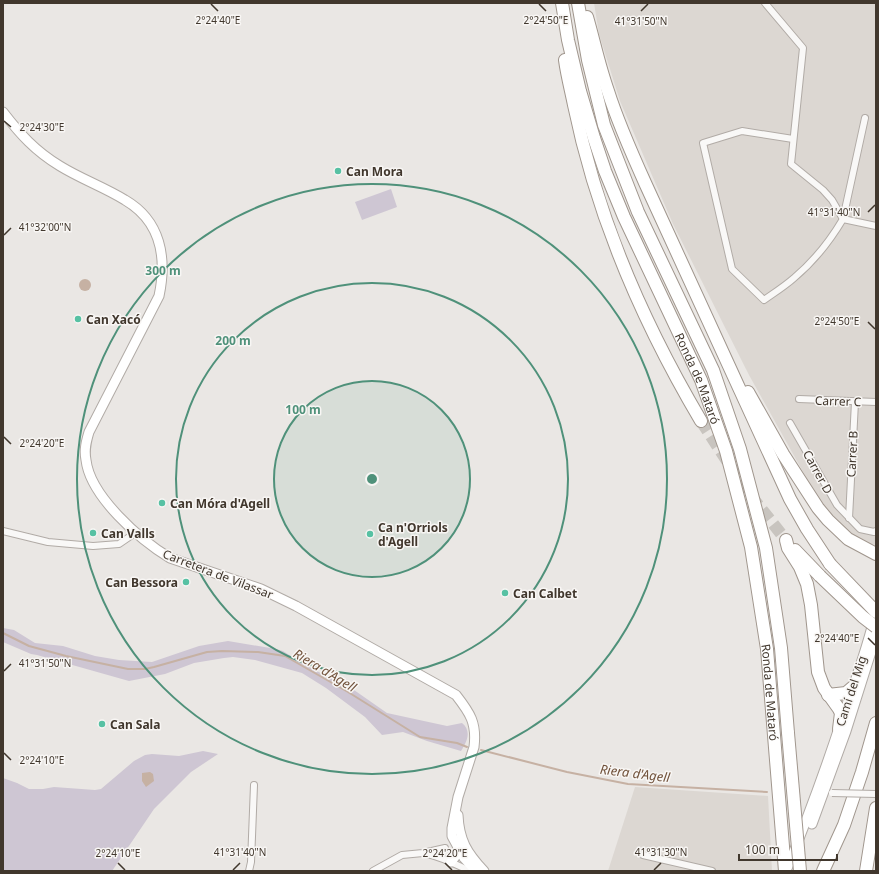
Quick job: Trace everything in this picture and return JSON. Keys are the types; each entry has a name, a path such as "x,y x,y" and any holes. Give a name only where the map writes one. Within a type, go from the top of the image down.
{"highway":[{"name":"Ronda de Mataró","path":"562,3 568,40 580,91 605,171 628,224 701,380 726,451 751,547 767,649 786,871"},
{"name":"Ronda de Mataró","path":"578,3 588,60 604,125 638,212 713,370 740,449 766,548 781,648 800,871"},
{"path":"582,3 585,8 596,54 624,137 790,499 807,529 830,564 876,611"},
{"path":"568,40 564,49 579,131 603,211 631,284 659,344 701,421"},
{"path":"721,349 727,354 783,454 818,508 848,539 876,554"},
{"path":"839,729 841,714 836,703 828,695 824,688 818,672 807,584 800,567 788,548 786,540 820,576 863,617 876,627"},
{"path":"860,546 876,549"},
{"path":"828,695 846,693 853,687"},
{"path":"823,871 844,825 862,772 876,723"},
{"path":"866,871 876,808"}],"street":[{"path":"765,3 803,48 791,164 823,190 832,200 843,219 876,226"},
{"name":"Carretera de Vilassar","path":"3,112 23,137 40,153 60,166 126,200 138,210 148,221 156,234 161,248 163,269 159,296 97,415 89,432 85,446 89,473 95,486 135,533 158,551 170,558 261,589 296,606 456,695 463,702 470,713 475,730 475,738 474,747 458,797 452,828 452,844"},
{"path":"793,139 742,131 703,143 732,269 764,300 794,279 819,254 843,219 864,118"},
{"name":"Carrer C","path":"799,399 876,402"},
{"name":"Carrer B","path":"849,518 855,402"},
{"name":"Carrer D","path":"790,423 840,509 860,529 874,532 876,531"},
{"path":"840,509 849,507"},
{"path":"3,531 48,542 93,546 119,544 135,533"},
{"name":"Camí del Mig","path":"786,871 810,812 839,729 862,660 876,611"},
{"name":"Camí del Mig","path":"792,871 828,793 876,636"},
{"name":"Camí del Mig","path":"824,771 823,788 828,793"},
{"path":"249,871 251,862 254,785"},
{"path":"828,793 876,794"},
{"name":"Camí del Mig","path":"810,812 820,796 828,793"},
{"path":"458,797 458,828 466,850 482,871"},
{"path":"458,818 452,844 443,852 442,856 470,871"},
{"path":"373,871 402,855 423,853 452,844"},
{"path":"448,860 458,853 452,844"},
{"path":"452,844 476,871"},
{"path":"452,844 482,871"},
{"path":"423,853 448,860"},
{"path":"643,855 712,871"}],"shaded area":[{"path":"594,3 876,3 876,545 866,543 848,531 817,497 749,375 673,224 620,101 599,34"},
{"path":"391,189 397,207 362,220 355,202"},
{"path":"85,279 89,281 91,285 89,289 85,291 81,289 79,285 81,281"},
{"path":"3,628 14,630 35,643 63,646 95,656 119,660 152,662 199,646 228,641 276,649 283,651 305,665 354,690 387,713 447,726 462,723 467,729 468,737 461,751 403,732 382,735 365,717 326,688 302,673 255,660 233,657 194,663 165,674 129,681 31,654 3,642"},
{"path":"203,751 218,754 191,772 154,809 112,871 3,871 3,778 29,789 54,787 95,790 101,789 134,761 145,755 152,754 179,756"},
{"path":"150,772 153,774 154,781 146,787 142,781 142,773"},
{"path":"635,787 768,796 772,871 608,871"}],"waterway":[{"name":"Riera d'Agell","path":"3,633 29,646 66,656 128,669 145,669 207,652 258,652 285,656 348,692 420,737 457,743 467,747"},
{"name":"Riera d'Agell","path":"481,750 567,772 628,784 767,792"}],"tunnel":[{"path":"701,421 744,487 786,540"}],"place":[{"name":"Can Mora","path":"338,171"},
{"name":"Can Xacó","path":"78,319"},
{"name":"Can Móra d'Agell","path":"162,503"},
{"name":"Can Valls","path":"93,533"},
{"name":"Ca n'Orriols d'Agell","path":"370,534"},
{"name":"Can Bessora","path":"186,582"},
{"name":"Can Calbet","path":"505,593"},
{"name":"Can Sala","path":"102,724"}]}
